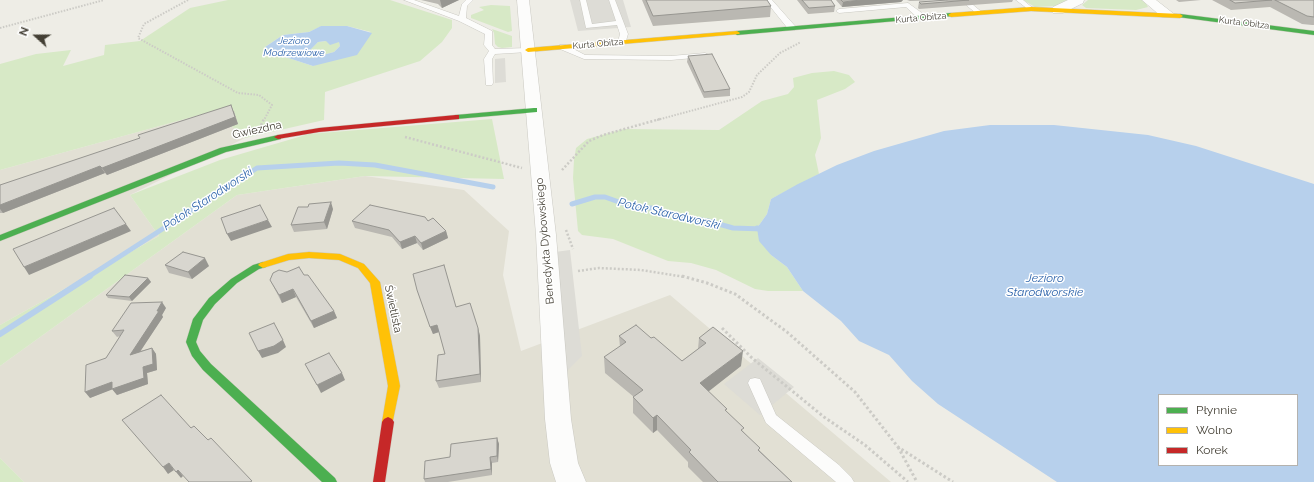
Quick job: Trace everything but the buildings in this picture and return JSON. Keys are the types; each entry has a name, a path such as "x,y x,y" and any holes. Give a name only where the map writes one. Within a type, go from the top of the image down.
{"street":[{"name":"Benedykta Dybowskiego","path":"523,0 546,234 558,419 564,463 571,482"},
{"path":"1058,10 1078,0"},
{"path":"1148,0 1166,14"},
{"name":"Kurta Obitza","path":"528,50 1031,9 1166,14 1314,33"},
{"name":"Gwiezdna","path":"0,238 223,150 252,142 319,130 534,110"},
{"name":"Świetlista","path":"331,482 207,367 196,354 191,342 198,319 212,301 234,281 256,267 288,257 309,255 340,257 361,266 375,282 394,386 379,482"}],"lane":[{"path":"407,0 462,19 489,33 488,45 493,51 503,52 528,50"},
{"path":"462,19 464,5 470,0"},
{"path":"583,0 588,26 619,24"},
{"path":"612,0 619,24 624,34 622,42"},
{"path":"768,0 792,28"},
{"path":"960,1 970,0"},
{"path":"1019,0 1031,9"},
{"path":"960,1 979,13"},
{"path":"906,2 922,18"},
{"path":"850,24 837,8 906,2 916,4"},
{"path":"563,47 584,57 671,58 705,55"},
{"path":"488,83 488,59 493,51"},
{"path":"755,383 771,419 834,470 846,482"}],"path":[{"path":"0,28 104,0"},
{"path":"188,0 144,24 138,38 238,94 259,96 272,105 252,142"},
{"path":"562,170 589,141 596,138 742,96 749,92 757,75 780,53 804,41"},
{"path":"401,136 522,168"},
{"path":"578,271 599,268 641,270 681,276 706,283 735,294 787,332 855,392 884,427 898,447 917,482"},
{"path":"722,328 758,363 824,417 865,445 908,482"},
{"path":"898,447 953,482"}],"shaded area":[{"path":"570,0 623,0 631,27 578,31"},
{"path":"505,58 506,82 495,83 495,59"},
{"path":"214,111 245,138 130,195 159,236 0,325 0,170"},
{"path":"365,176 464,190 509,231 503,275 521,351 670,295 891,482 24,482 0,458 0,366 237,195"},
{"path":"570,250 582,356 566,372 555,252"},
{"path":"758,358 794,387 760,415 724,384"}],"green space":[{"path":"228,0 390,0 452,20 452,28 442,42 420,61 325,92 324,120 245,138 214,111 0,170 0,64 36,54 71,50 63,66 104,55 105,45 140,41 190,8","holes":["322,26 347,26 371,32 313,66 273,53 265,47 283,35 309,32"]},
{"path":"1023,0 1067,0 1056,6 1035,7"},
{"path":"1088,0 1144,0 1148,7 1136,10 1086,8 1082,5"},
{"path":"491,5 510,6 512,31 508,32 471,18 471,15 484,10 479,7"},
{"path":"492,29 512,36 512,47 498,47 495,44"},
{"path":"318,42 339,42 340,46 334,52 310,58 305,54"},
{"path":"834,71 849,75 855,82 845,89 817,100 821,138 815,155 819,174 771,199 767,214 757,228 771,255 787,267 803,291 768,291 755,289 716,270 691,263 668,261 613,239 582,235 578,231 573,178 574,160 576,148 587,139 624,129 719,130 762,101 788,94 794,87 793,78 812,73"},
{"path":"492,119 504,179 365,176 237,195 0,366 0,325 159,236 130,195 220,160 309,134"},
{"path":"0,458 24,482 0,482"}],"water":[{"name":"Jezioro Modrzewiowe","path":"321,26 347,26 372,33 357,55 313,66 273,53 265,47 283,35 309,32","holes":["326,41 330,45 339,42 340,46 334,52 323,55 310,58 306,54 318,42"]},
{"name":"Jezioro Starodworskie","path":"990,125 1054,125 1148,135 1196,146 1314,184 1314,482 1057,482 938,404 912,381 889,355 859,341 841,321 803,291 787,267 771,255 759,241 757,228 767,214 771,199 837,165 874,151 944,131"}],"waterway":[{"name":"Potok Starodworski","path":"88,277 257,168 339,163 375,165 493,187"},
{"name":"Potok Starodworski","path":"572,204 595,197 605,197 630,206 651,208 681,217 708,221 733,228 763,229 757,228"},
{"name":"Potok Starodworski","path":"0,334 90,276"}],"traffic: fast":[{"path":"737,33 951,15"},
{"path":"1180,16 1314,33"},
{"path":"456,117 534,110"},
{"path":"0,238 223,150 278,137"},
{"path":"263,265 256,267 234,281 212,301 198,319 191,342 196,353 207,367 331,482"}],"traffic: slow":[{"path":"951,15 1031,9 1180,16"},
{"path":"528,50 737,33"},
{"path":"263,265 288,257 309,255 340,257 361,266 375,282 394,386 388,422"}],"traffic: jam":[{"path":"278,137 319,130 456,117"},
{"path":"379,482 388,422"}]}
